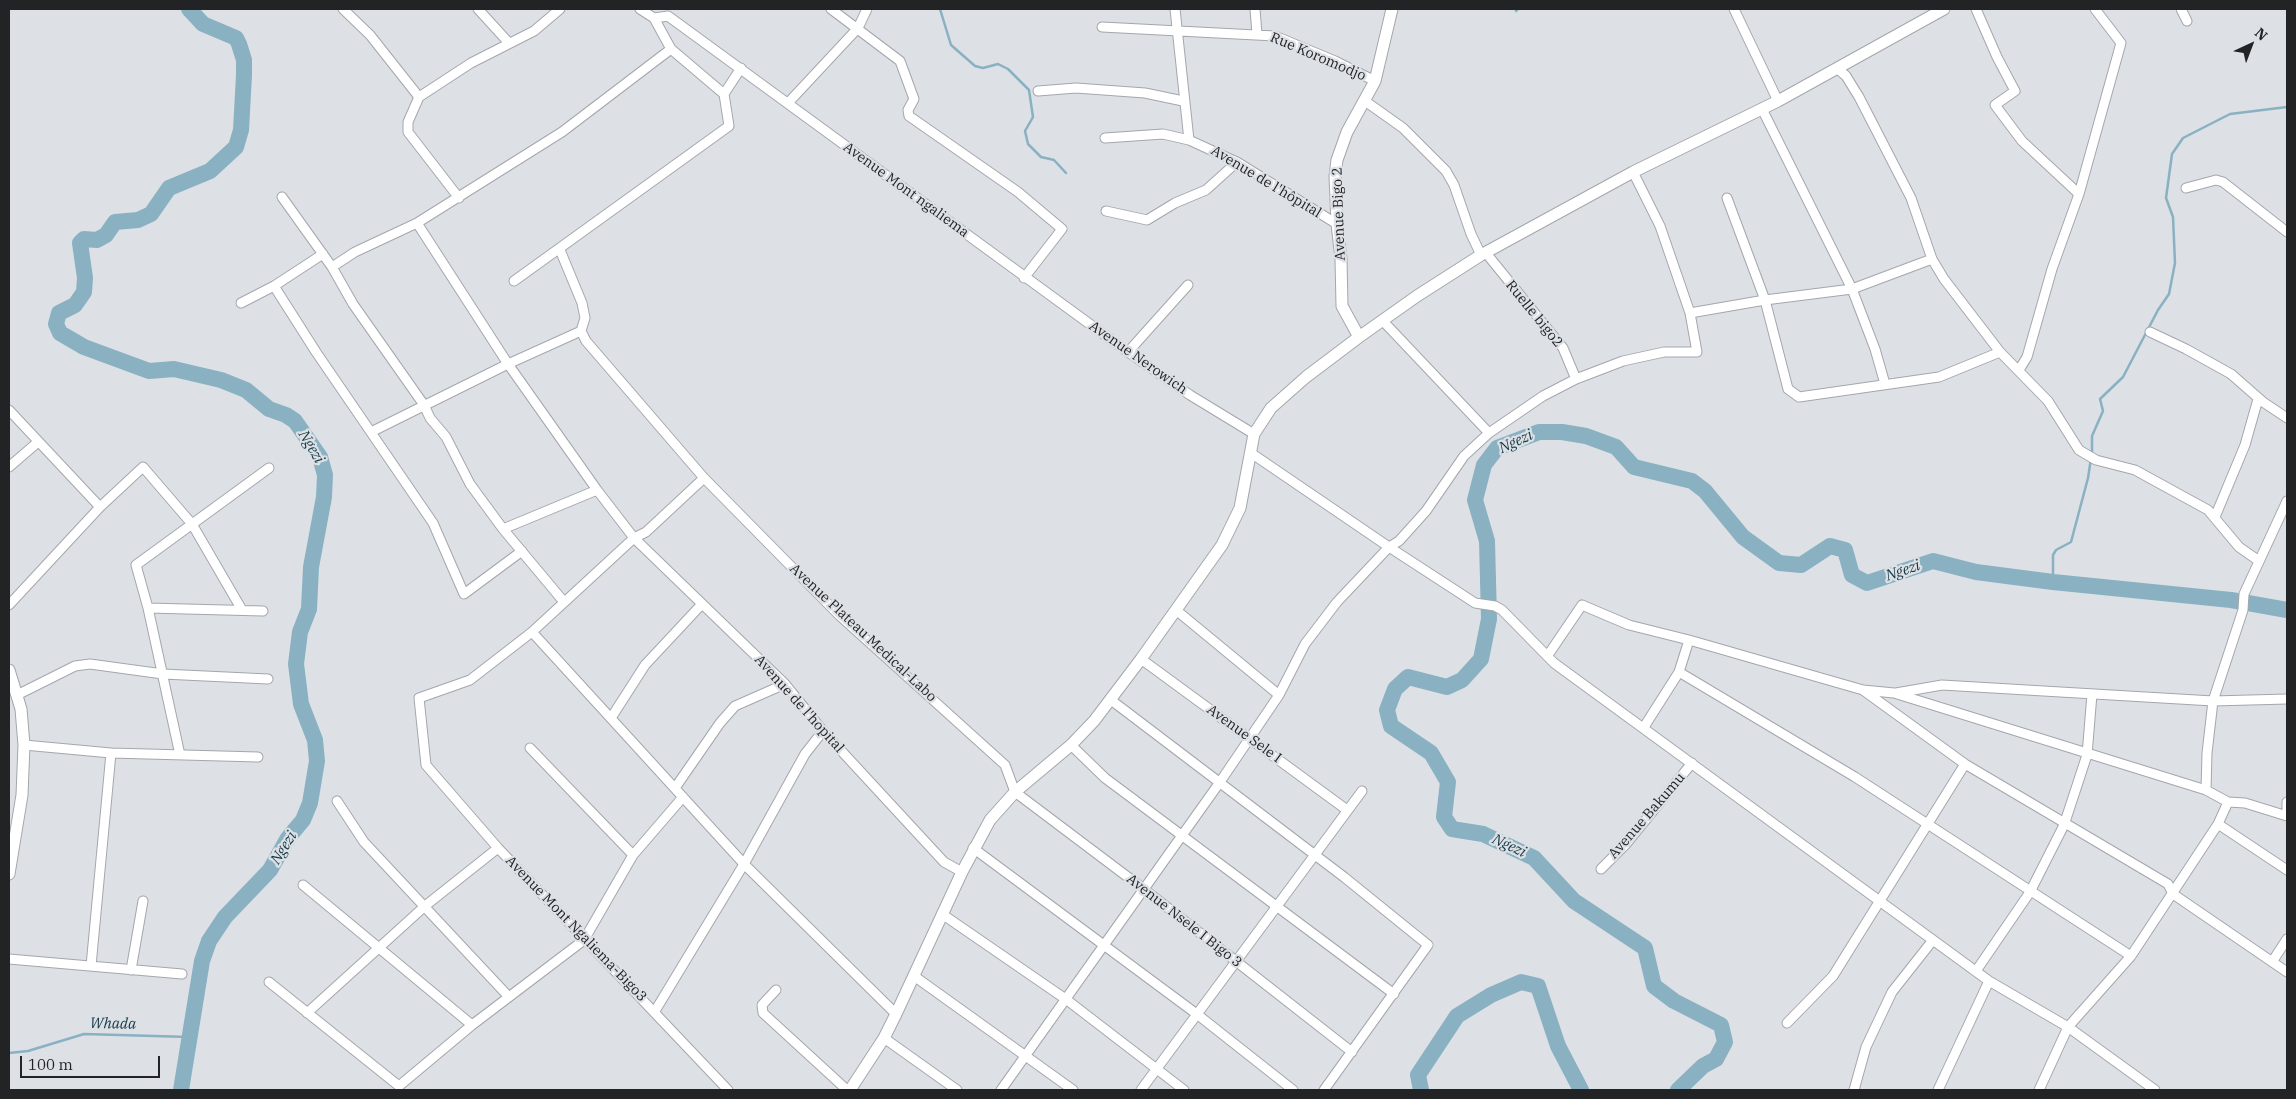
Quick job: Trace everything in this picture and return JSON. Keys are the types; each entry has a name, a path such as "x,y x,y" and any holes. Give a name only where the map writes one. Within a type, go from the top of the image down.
{"street":[{"path":"343,9 370,35 419,97"},
{"path":"478,9 509,43"},
{"path":"459,198 408,132 408,122 419,97 471,63 534,31 560,9"},
{"path":"514,281 560,250 729,126 724,94 671,49 654,18 640,9"},
{"path":"831,9 900,61 914,99 908,110 909,116 1018,192 1062,229 1024,278"},
{"path":"788,103 858,28 867,9"},
{"path":"1174,9 1178,30 1183,101 1189,140"},
{"name":"Rue Koromodjo","path":"1256,9 1256,34 1275,36 1335,61 1375,81"},
{"name":"Avenue Bigo 2","path":"1359,337 1342,306 1342,259 1337,224 1335,176 1337,160 1347,132 1375,81 1392,9"},
{"path":"1734,9 1778,101"},
{"path":"776,990 762,1005 763,1013 849,1090 884,1038 973,848 990,820 1015,792 1071,745 1111,700 1142,659 1222,545 1240,508 1252,453 1254,434 1271,408 1306,377 1382,320 1484,254 1633,172 1778,101 1944,9"},
{"path":"1976,9 1997,57 2015,91 1994,105 2022,141 2079,194"},
{"path":"2019,370 2027,357 2052,269 2079,194 2120,43 2095,9"},
{"path":"2181,9 2187,21"},
{"path":"654,18 671,13"},
{"name":"Avenue Mont ngaliema","path":"671,13 741,68 1024,278"},
{"path":"1102,27 1256,34"},
{"path":"332,267 355,252 417,223 562,132 671,49"},
{"path":"724,94 741,68"},
{"path":"1838,69 1846,76 1858,97 1911,198 1932,259 1944,279 2000,352 2048,401 2080,450 2092,458 2135,470 2208,510 2239,547 2259,561"},
{"path":"1038,91 1076,88 1145,93 1183,101"},
{"name":"Ruelle bigo2","path":"1365,101 1403,128 1446,171 1454,184 1471,234 1484,254 1563,348 1576,378"},
{"path":"1762,109 1852,289 1875,349 1885,384"},
{"name":"Avenue de l'hôpital","path":"1105,138 1163,134 1189,140 1236,162 1337,224"},
{"path":"1106,211 1147,220 1174,203 1206,190 1236,162"},
{"path":"1001,1090 1067,1000 1250,739 1279,695 1306,644 1337,602 1389,547 1399,541 1426,511 1464,456 1489,433 1543,396 1576,378 1624,360 1664,352 1696,352 1690,313 1660,226 1633,172"},
{"path":"2186,188 2216,180 2224,182 2287,232"},
{"path":"282,197 332,267 353,304 424,405 430,418 446,437 470,484 503,529 564,602"},
{"path":"1727,198 1765,300 1788,389 1799,397 1939,377 2000,352"},
{"name":"Avenue de l'hopital","path":"417,223 508,364 634,538 785,684 824,731 944,862 962,872"},
{"path":"371,432 508,364 581,331 585,318 582,303 560,250"},
{"path":"241,303 274,286 323,254"},
{"path":"1690,313 1765,300 1852,289 1932,259"},
{"name":"Avenue Nerowich","path":"1024,278 1190,395 1254,434"},
{"path":"1128,352 1188,285"},
{"path":"274,286 316,352 433,523 464,594 522,551"},
{"path":"1382,320 1489,433"},
{"name":"Avenue Plateau Medical-Labo","path":"581,331 586,341 704,478 840,616 1005,765 1015,792"},
{"path":"2150,332 2186,348 2231,374 2258,399 2287,418"},
{"path":"2214,517 2245,445 2258,399"},
{"path":"9,410 100,507"},
{"path":"9,466 38,442"},
{"path":"1252,453 1389,547 1475,603 1495,606 1502,610 1554,663 1644,727 1976,972 2068,1027 2155,1090"},
{"path":"9,605 100,507 143,467 192,524 242,610"},
{"path":"180,755 148,608 136,565 269,468"},
{"path":"704,478 646,532 634,538 532,632 744,864 896,1014"},
{"path":"503,529 598,490"},
{"path":"2206,790 2213,701 2243,610 2244,594 2287,501"},
{"path":"611,718 645,665 702,604"},
{"path":"1548,655 1582,606 1628,626 1689,640 1863,690 1894,693 2087,755 2206,790 2228,802 2245,803 2287,816 2287,802"},
{"path":"148,608 263,611"},
{"path":"1176,610 1279,695"},
{"name":"Avenue Mont Ngaliema-Bigo3","path":"532,632 470,680 419,698 426,765 498,848 728,1090"},
{"path":"1644,727 1679,672 1689,640"},
{"name":"Avenue Sele I","path":"1142,659 1347,810"},
{"path":"17,695 75,666 90,664 162,674 268,679"},
{"path":"9,670 21,709 24,745 22,795 9,874"},
{"path":"1679,672 1855,777 2131,956"},
{"path":"674,788 720,723 735,706 785,684"},
{"path":"1894,693 1942,685 2213,701 2287,699"},
{"path":"1863,690 1965,764 2064,825 2168,884 2174,894 2287,972"},
{"path":"1976,972 2030,892 2064,825 2087,755 2092,694"},
{"path":"1111,700 1314,854 1428,945 1324,1090"},
{"path":"655,1012 744,864 805,754 824,731"},
{"path":"24,745 111,753 258,757"},
{"path":"1071,745 1105,778 1394,994"},
{"path":"530,748 633,855"},
{"path":"91,966 111,753"},
{"name":"Avenue Bakumu","path":"1601,869 1626,844 1692,763"},
{"path":"1787,1023 1833,976 1965,764"},
{"path":"1141,1090 1362,791"},
{"name":"Avenue Nsele I Bigo 3","path":"1015,792 1237,961 1352,1052"},
{"path":"269,982 398,1086 472,1026 584,940 633,855 683,797"},
{"path":"337,801 364,842 509,997"},
{"path":"2039,1090 2068,1027 2131,956 2174,894 2218,824 2228,802"},
{"path":"2218,824 2287,870"},
{"path":"307,1013 425,906 498,848"},
{"path":"973,848 1198,1015 1293,1090"},
{"path":"303,885 472,1026"},
{"path":"131,970 143,902"},
{"path":"942,914 1067,1000 1184,1090"},
{"path":"2272,962 2287,939"},
{"path":"1854,1090 1866,1047 1892,992 1933,940"},
{"path":"9,959 182,974"},
{"path":"914,976 1073,1090"},
{"path":"1938,1090 1989,981"},
{"path":"884,1038 958,1090"}],"waterway":[{"name":"Ngezi","path":"181,1090 202,961 209,941 225,917 270,870 288,838 303,820 310,803 317,761 315,740 301,704 296,664 300,632 309,609 311,567 324,497 325,475 320,457 295,421 286,415 269,409 246,390 221,380 174,369 149,371 84,347 60,333 56,324 59,313 75,305 84,292 85,278 80,243 84,239 97,240 106,235 115,222 138,220 151,214 169,188 210,171 236,147 241,130 244,75 244,60 239,44 236,38 203,24 189,9"},
{"path":"940,9 951,45 975,66 983,68 998,64 1008,69 1029,90 1033,117 1025,131 1028,144 1041,157 1054,160 1066,173"},
{"path":"2053,582 2053,555 2056,550 2071,542 2088,478 2092,452 2092,436 2103,411 2100,399 2123,377 2158,310 2169,294 2175,263 2173,217 2166,198 2172,154 2183,138 2230,114 2287,107"},
{"name":"Ngezi","path":"1678,1090 1703,1066 1716,1059 1725,1042 1721,1025 1674,1001 1654,986 1645,948 1574,901 1534,858 1483,834 1452,829 1444,817 1448,782 1431,753 1391,726 1387,710 1395,689 1408,677 1447,687 1462,680 1481,659 1489,619 1487,541 1475,500 1484,465 1497,448 1539,432 1562,432 1586,436 1616,447 1634,467 1692,481 1705,491 1743,537 1779,563 1801,565 1830,546 1845,550 1852,575 1867,583 1933,561 1976,572 2053,582 2231,600 2287,610"},
{"name":"Ngezi","path":"1421,1090 1418,1075 1457,1016 1491,995 1521,982 1538,986 1558,1046 1581,1090"},
{"name":"Whada","path":"9,1053 28,1051 84,1034 189,1037"}]}
